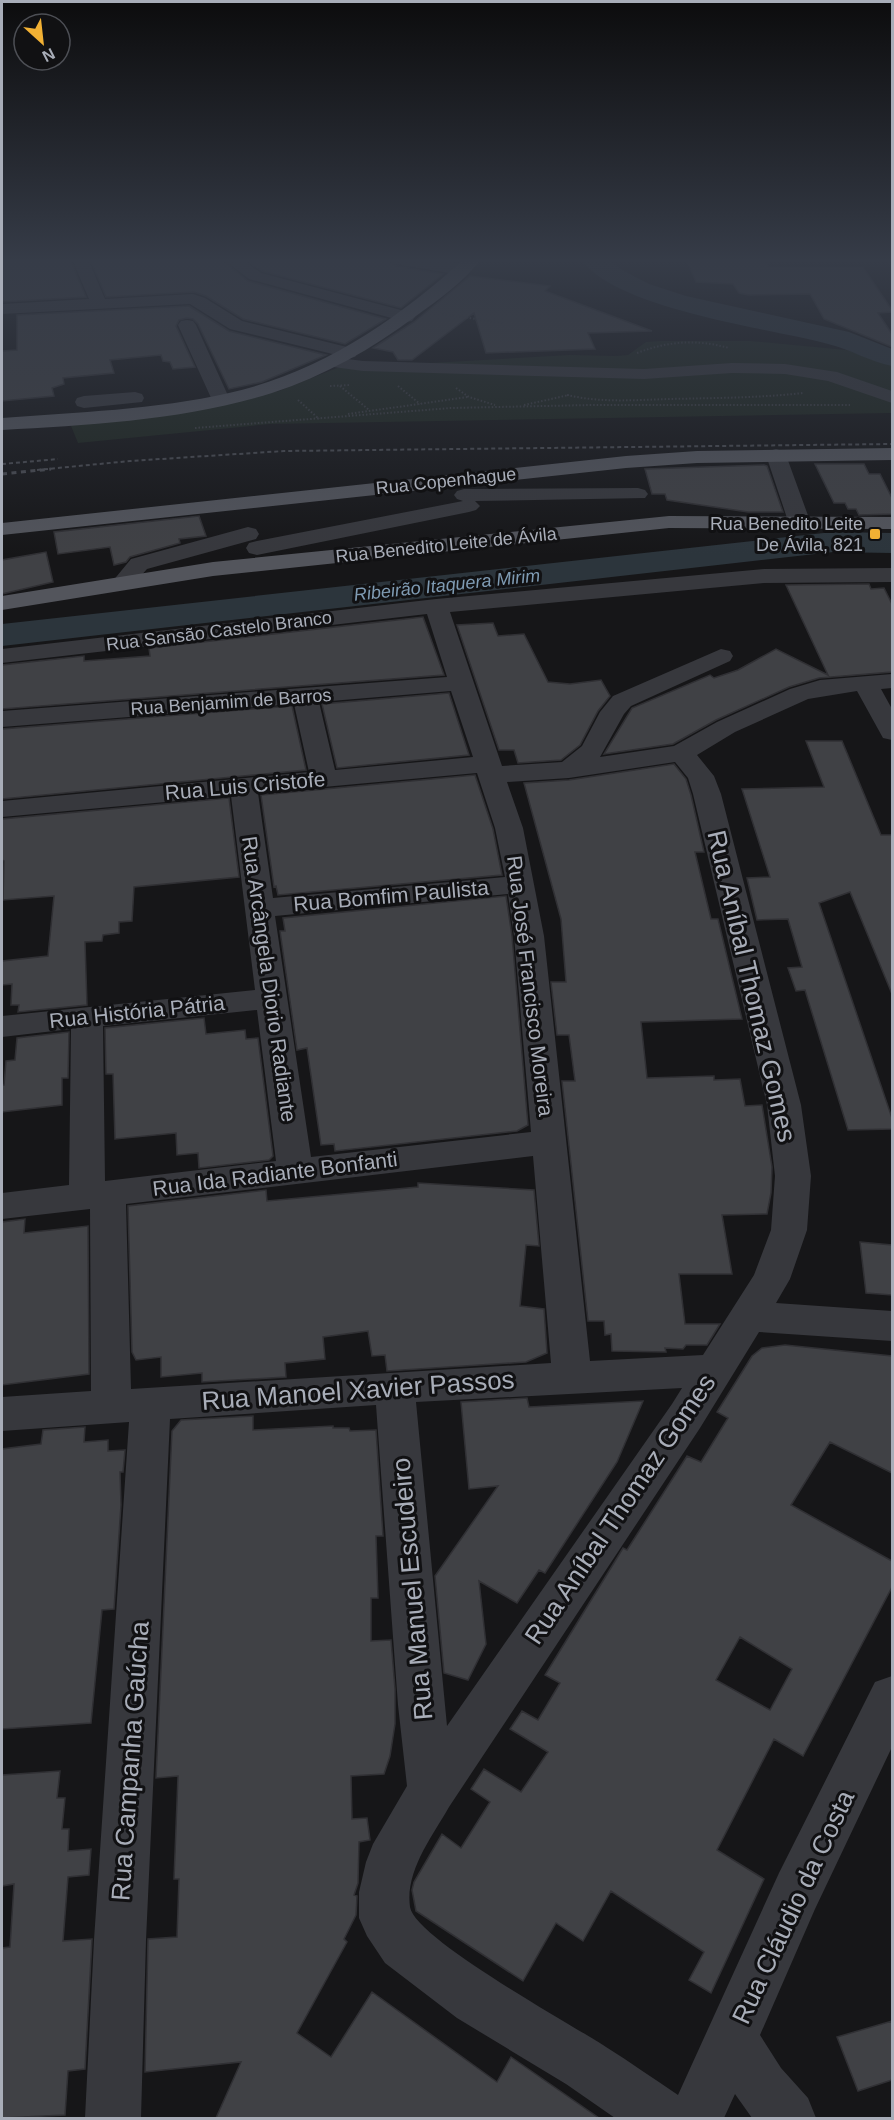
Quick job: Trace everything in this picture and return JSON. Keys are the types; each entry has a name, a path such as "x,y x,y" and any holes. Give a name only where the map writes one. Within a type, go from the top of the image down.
{"main road":[{"path":"2,424 221,400 275,385 340,358"},
{"name":"Rua Copenhague","path":"2,529 228,504 464,494 626,462 776,455 892,454"},
{"name":"Rua Benedito Leite de Ávila","path":"2,603 123,582 257,549 481,542 651,524 799,521 892,523"}],"street":[{"path":"202,358 221,400"},
{"path":"332,362 349,366 644,374 723,369 785,369 831,376 892,397"},
{"path":"84,402 135,398"},
{"path":"776,455 799,521"},
{"path":"626,462 651,524"},
{"path":"123,582 139,564 257,549 464,494 638,494"},
{"path":"464,494 481,542"},
{"path":"228,504 257,549"},
{"name":"Rua Sansão Castelo Branco","path":"2,656 436,606 764,576 892,575"},
{"name":"Rua José Francisco Moreira","path":"436,606 509,828 521,884 572,1377"},
{"path":"569,770 586,758 611,712 622,701 721,656"},
{"path":"681,753 726,727 799,694 820,688 892,681"},
{"path":"866,682 892,732"},
{"name":"Rua Benjamim de Barros","path":"2,719 461,683"},
{"path":"305,696 324,779"},
{"name":"Rua Luis Cristofe","path":"2,809 324,779 490,769 569,770 681,753"},
{"name":"Rua Aníbal Thomaz Gomes","path":"663,2118 585,2065 476,1999 403,1945 385,1918 384,1892 391,1862 432,1790 686,1416 771,1279 789,1230 793,1176 784,1105 707,794 701,776 681,753"},
{"name":"Rua Arcângela Diorio Radiante","path":"243,787 295,1172"},
{"name":"Rua Bomfim Paulista","path":"260,908 521,884"},
{"name":"Rua História Pátria","path":"2,1026 272,998"},
{"name":"Rua Campanha Gaúcha","path":"87,1016 98,1195 130,1405 147,1494 116,2003 113,2118"},
{"name":"Rua Ida Radiante Bonfanti","path":"2,1206 549,1142"},
{"path":"748,1316 892,1326"},
{"name":"Rua Manoel Xavier Passos","path":"2,1414 395,1387 714,1370"},
{"name":"Rua Manuel Escudeiro","path":"395,1387 421,1705 432,1790"},
{"name":"Rua Cláudio da Costa","path":"696,2118 797,1891 889,1712"},
{"path":"731,2039 762,2087 788,2118"}],"path":[{"path":"437,367 436,373 469,397 502,407"},
{"path":"339,386 369,411"},
{"path":"398,386 421,405"},
{"path":"291,393 320,419"},
{"path":"567,395 596,400 625,401 743,399 803,393"},
{"path":"346,417 350,414 469,397"},
{"path":"187,429 423,410 502,407 858,405"}],"shaded area":[{"path":"518,358 879,358 892,362 892,413 270,424 78,443 69,421 223,404 279,391 347,364 429,363"}],"building":[{"path":"2,358 131,358 110,360 114,373 63,378 64,384 52,388 54,396 2,401"},
{"path":"162,358 191,358 195,367 173,369 170,362 163,361"},
{"path":"214,358 319,358 262,382 229,389"},
{"path":"397,358 415,358 412,360 398,360"},
{"path":"815,464 864,464 869,474 880,474 892,498 892,514 859,515 856,509 848,509 845,503 834,503"},
{"path":"767,466 783,512 748,512 667,500 665,494 652,494 645,469"},
{"path":"199,516 206,536 179,539 180,543 130,557 126,562 114,565 110,547 58,554 54,532"},
{"path":"46,552 53,582 2,594 2,560"},
{"path":"869,584 871,589 884,588 892,604 892,672 819,678 789,687 716,720 673,744 604,754 632,708 710,675 714,678 738,670 776,649 828,675 786,585"},
{"path":"423,617 444,675 2,709 2,665 84,656 84,661 150,656 149,648"},
{"path":"493,623 498,636 524,634 548,682 570,684 601,680 610,696 598,711 580,745 561,760 518,763 514,750 499,750 457,625"},
{"path":"449,693 469,755 337,768 322,704"},
{"path":"292,706 306,770 2,799 2,729"},
{"path":"806,741 842,741 881,835 892,835 892,994 850,892 819,903 892,1118 892,1129 848,1130 805,990 796,991 788,968 802,967 788,919 757,920 747,878 770,877 742,789 824,787"},
{"path":"674,764 686,779 691,795 704,852 695,852 711,919 718,919 742,1019 641,1022 647,1078 714,1076 714,1080 740,1079 745,1106 762,1105 772,1167 771,1193 767,1214 722,1215 732,1274 679,1274 685,1324 720,1324 707,1345 686,1345 683,1349 665,1348 666,1352 612,1351 611,1334 605,1335 604,1321 588,1321 562,1081 575,1081 569,1035 557,1035 551,982 566,982 561,919 524,783 569,780"},
{"path":"475,775 493,829 502,875 278,895 276,886 274,887 261,795"},
{"path":"229,798 239,877 134,887 132,921 119,922 119,933 103,935 102,941 85,942 87,1005 18,1012 19,1005 11,1005 12,984 2,985 2,961 48,956 54,896 3,900 2,819"},
{"path":"506,896 512,936 528,1125 517,1131 335,1151 334,1144 321,1145 307,1048 297,1050 280,931 285,931 283,918"},
{"path":"204,1018 206,1034 245,1030 246,1039 258,1038 273,1156 269,1160 199,1168 198,1153 177,1155 176,1133 115,1139 113,1074 106,1074 105,1028"},
{"path":"69,1032 68,1078 62,1078 62,1105 2,1112 2,1085 4,1085 6,1061 15,1060 17,1038"},
{"path":"418,1183 534,1190 539,1246 526,1245 520,1306 544,1309 547,1353 526,1362 387,1371 385,1355 372,1356 368,1331 323,1337 325,1359 285,1363 286,1377 202,1382 202,1373 161,1377 161,1357 136,1360 132,1352 128,1206 266,1190 267,1201 418,1187"},
{"path":"25,1219 24,1233 88,1226 89,1374 2,1385 2,1222"},
{"path":"860,1242 892,1245 892,1295 866,1293"},
{"path":"785,1345 892,1356 892,1473 830,1442 791,1505 892,1561 892,1587 803,1756 774,1739 717,1850 764,1879 711,1993 689,1980 704,1952 611,1891 583,1941 556,1923 523,1981 416,1911 412,1890 414,1882 442,1834 461,1848 490,1802 471,1789 484,1769 521,1792 548,1752 510,1729 522,1711 538,1720 560,1683 545,1675 623,1548 627,1550 687,1456 701,1462 728,1418 717,1412 752,1356 762,1348","holes":["740,1637 792,1669 770,1710 716,1680"]},
{"path":"527,1398 529,1407 643,1401 617,1462 545,1573 539,1570 517,1603 479,1581 486,1644 468,1680 444,1673 435,1576 498,1486 469,1489 461,1402"},
{"path":"253,1416 253,1430 333,1426 333,1428 349,1428 350,1431 376,1430 383,1536 376,1536 378,1598 371,1598 371,1641 391,1640 395,1689 395,1724 390,1756 384,1774 351,1776 352,1819 367,1818 370,1840 359,1842 358,1883 354,1895 357,1896 356,1915 344,1939 347,1942 297,2033 331,2057 372,1992 497,2082 511,2057 599,2118 216,2118 241,2062 145,2072 148,1939 177,1937 179,1879 174,1879 178,1776 156,1778 172,1431 181,1420"},
{"path":"85,1427 84,1442 108,1440 108,1451 125,1450 123,1472 120,1472 121,1505 114,1609 102,1610 91,1723 2,1729 2,1449 41,1444 43,1430"},
{"path":"60,1771 57,1798 65,1798 62,1829 69,1829 68,1851 91,1849 89,1875 68,1877 63,1941 92,1939 85,2069 68,2071 65,2115 2,2118 2,1948 10,1947 14,1884 2,1886 2,1775"},
{"path":"892,2021 892,2080 858,2091 837,2037"}],"waterway":[{"name":"Ribeirão Itaquera Mirim","path":"2,635 833,542 892,543"}],"railway":[{"path":"37,470 130,461 284,451 892,444"},
{"path":"2,464 58,459"},
{"path":"2,474 51,469"}],"place":[{"name":"Rua Benedito Leite De Ávila, 821","path":"875,534"}]}
